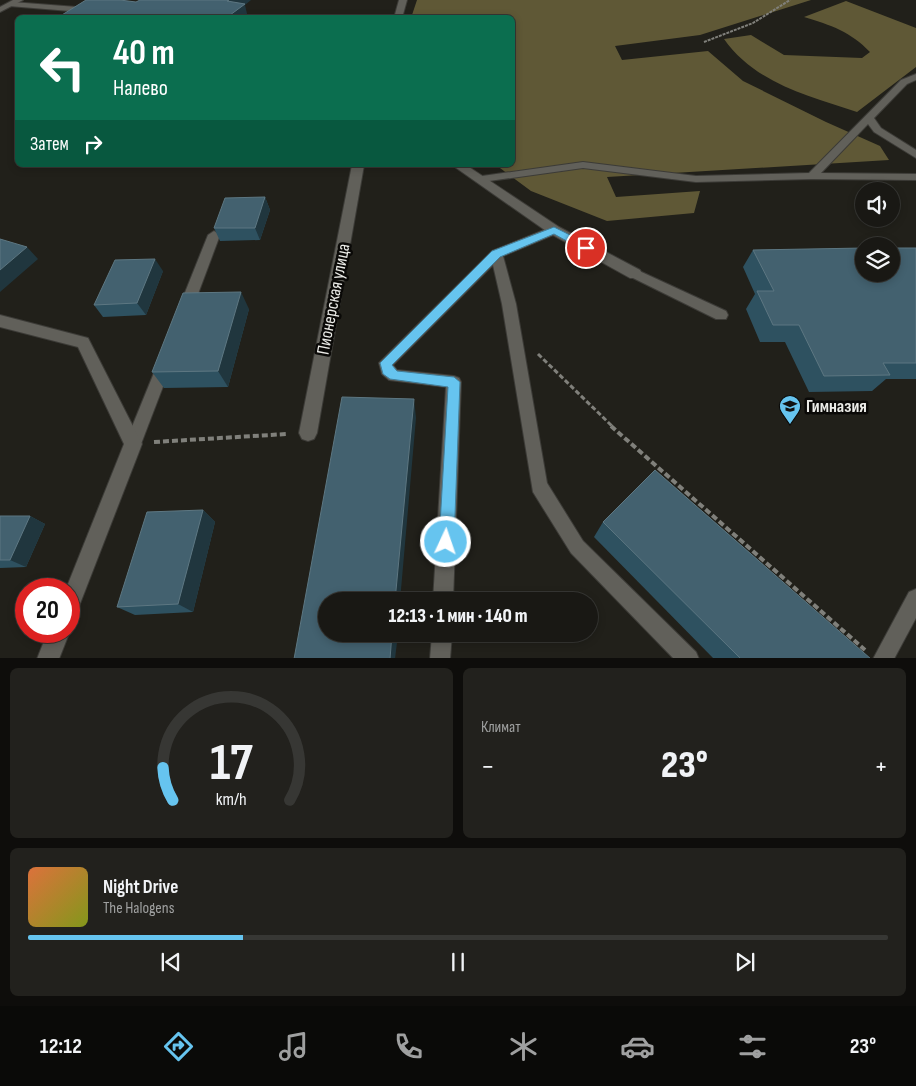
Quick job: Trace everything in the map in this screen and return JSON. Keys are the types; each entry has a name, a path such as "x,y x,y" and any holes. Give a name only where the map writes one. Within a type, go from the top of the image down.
{"street":[{"path":"399,15 403,0"},
{"path":"0,10 15,2"},
{"name":"Пионерская улица","path":"308,433 358,167"},
{"path":"461,167 482,179 554,230 635,274"},
{"path":"0,322 83,342 133,444 80,579"},
{"path":"48,658 54,643"}],"lane":[{"path":"15,2 90,10 82,15"},
{"path":"812,176 904,82 916,78"},
{"path":"869,118 877,130 916,155"},
{"path":"482,179 583,165 696,179 812,176 916,177"},
{"path":"443,592 454,382 394,376 387,370 386,363 496,254 554,230"},
{"path":"179,326 214,235"},
{"path":"496,254 509,304 539,486 577,547 689,658"},
{"path":"635,274 721,315"},
{"path":"133,444 169,353"},
{"path":"875,655 916,599"},
{"path":"440,658 441,642"}],"path":[{"path":"704,42 753,23 790,0"},
{"path":"537,353 633,447 875,655"},
{"path":"133,444 308,433"}],"shaded area":[{"path":"417,0 811,0 700,35 615,46 622,60 708,51 743,81 880,146 889,160 607,177 616,197 700,191 694,213 607,221 531,191 499,167 515,167 515,15 412,15"},
{"path":"846,1 916,28 916,67 857,112 784,86 767,77 751,67 724,39 751,35 784,55 862,58 870,52 848,34 832,26 804,17"}],"building":[{"path":"86,0 136,2 140,0 229,0 227,1 245,4 230,15 62,15"},
{"path":"265,197 255,228 214,228 225,198"},
{"path":"0,239 27,247 0,270"},
{"path":"855,248 855,282 900,282 900,248 916,248 916,363 883,363 890,375 824,376 799,325 773,325 757,291 774,291 753,250"},
{"path":"155,259 137,303 94,305 115,260"},
{"path":"241,292 218,371 152,372 183,293"},
{"path":"342,397 414,399 396,592 318,592 318,642 391,642 390,658 294,658"},
{"path":"655,470 870,658 740,658 603,522"},
{"path":"203,510 178,604 117,607 147,512"},
{"path":"0,516 30,516 10,560 0,560"}],"place":[{"name":"Гимназия","path":"790,425"}],"route":[{"path":"446,542 454,382 394,376 387,370 386,363 393,354 444,308 496,254 554,230 586,248"}]}
